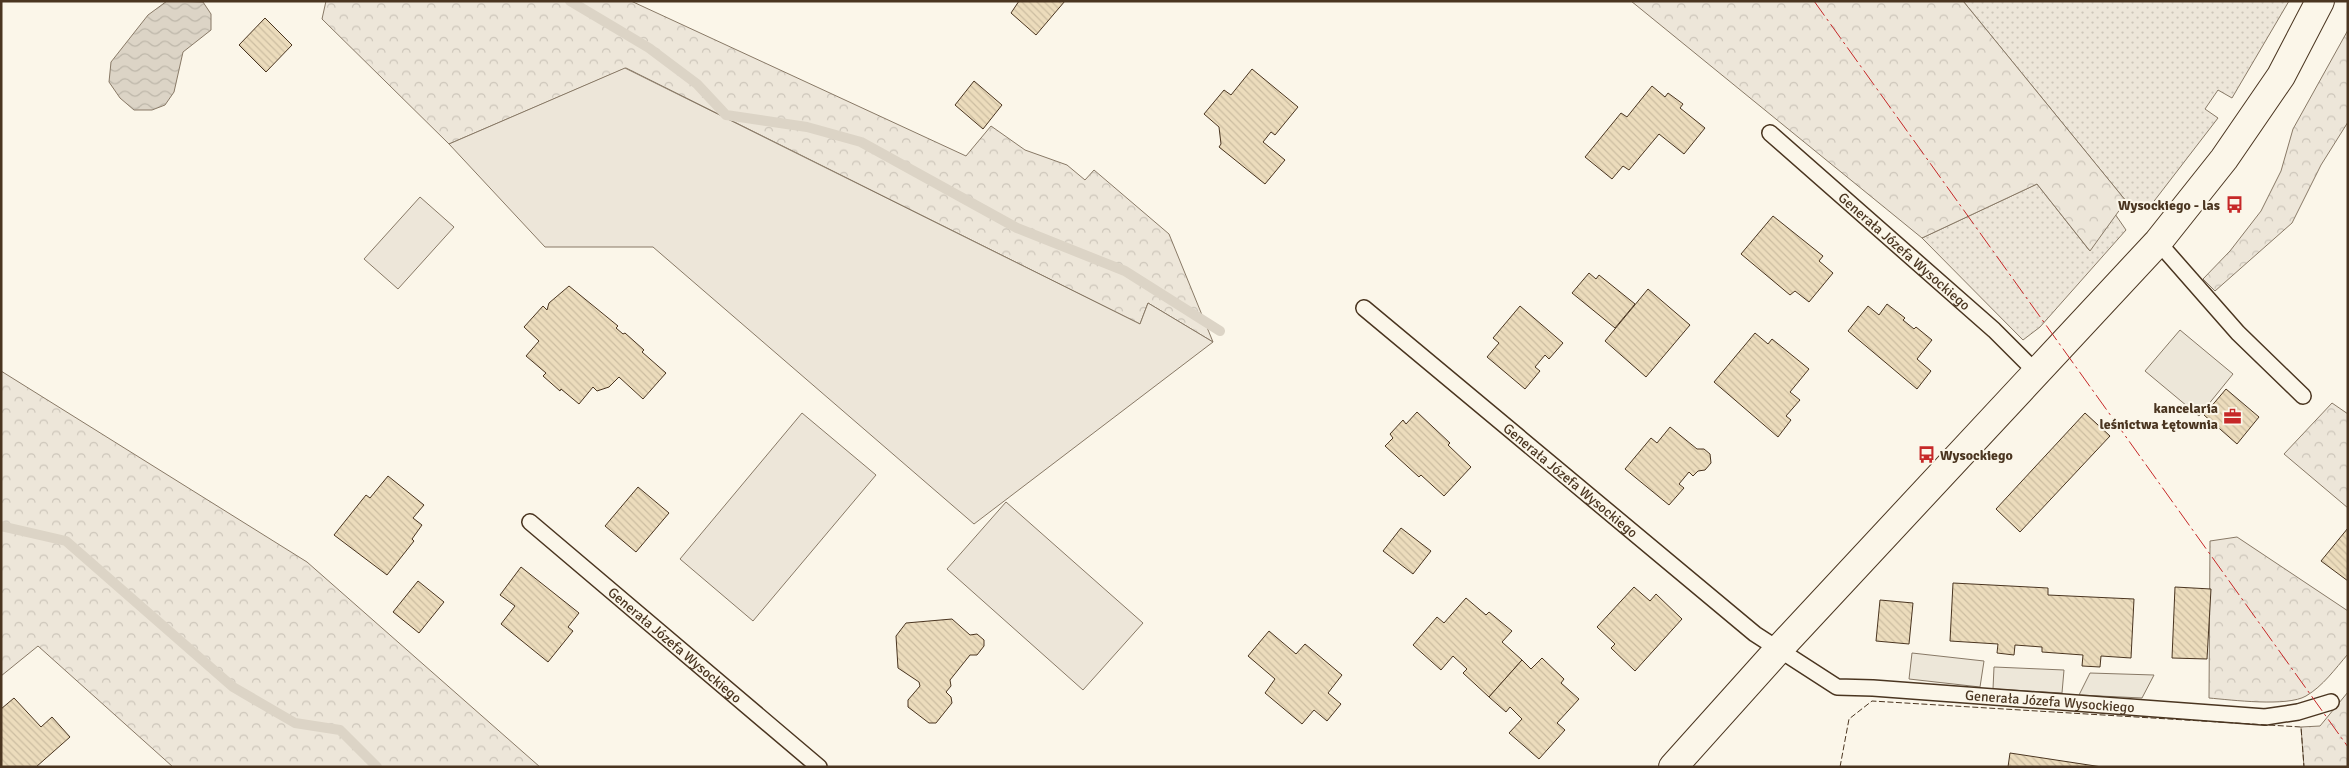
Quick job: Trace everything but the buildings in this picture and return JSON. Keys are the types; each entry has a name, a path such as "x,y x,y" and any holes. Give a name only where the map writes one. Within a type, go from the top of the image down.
{"street":[{"path":"1673,767 1778,650 2158,242 2224,159 2281,76 2320,1"}],"lane":[{"name":"Generała Józefa Wysockiego","path":"1770,132 1994,330 2036,372"},
{"path":"2158,242 2238,333 2303,396"},
{"name":"Generała Józefa Wysockiego","path":"1364,308 1755,634 1837,688 1873,688 2265,717 2298,712 2331,702"},
{"name":"Generała Józefa Wysockiego","path":"530,522 819,767"}],"green space":[{"path":"326,1 631,1 966,156 991,126 1025,150 1067,165 1085,180 1094,170 1169,234 1213,342 1148,303 1140,324 626,68 449,144 322,19"},
{"path":"1631,1 1963,1 2126,201 2090,251 2037,184 1922,238"},
{"path":"1963,1 2289,1 2232,98 2218,90 2205,109 2218,118 2148,209 2126,201"},
{"path":"2348,30 2348,122 2321,165 2292,223 2215,291 2203,279 2230,251 2261,211 2281,171 2293,129"},
{"path":"625,68 1140,324 1148,303 1213,342 974,524 653,247 545,247 449,144"},
{"path":"2037,184 2089,250 2115,214 2126,230 2040,327 2023,340 1922,238"},
{"path":"420,197 454,227 398,289 364,259"},
{"path":"1,371 307,562 540,767 173,767 38,646 1,676"},
{"path":"2332,403 2348,414 2348,508 2284,454"},
{"path":"802,413 876,475 753,621 680,559"},
{"path":"1006,502 1143,623 1083,690 947,569"},
{"path":"2237,537 2348,611 2348,654 2323,682 2306,696 2273,702 2209,698 2210,541"},
{"path":"2348,692 2348,767 2304,767 2301,727 2320,726"}],"shaded area":[{"path":"2180,330 2233,374 2199,416 2145,371"},
{"path":"1912,653 1984,661 1980,687 1909,679"},
{"path":"1994,667 2064,670 2062,693 1993,689"},
{"path":"2090,673 2154,675 2142,698 2079,695"}],"water":[{"path":"167,1 203,2 211,14 211,30 183,52 174,92 165,105 152,110 134,110 120,98 109,82 111,62 148,15"}],"waterway":[{"path":"570,1 649,48 697,84 726,115 807,127 861,142 1017,228 1125,271 1220,331"},
{"path":"1,526 66,541 233,687 295,723 340,730 377,767"}],"fence":[{"path":"1840,767 1849,719 1872,701 2301,727 2304,767"}],"power":[{"path":"1814,1 2348,747"}],"place":[{"name":"Wysockiego - las","path":"2234,205"},
{"name":"kancelaria leśnictwa Łętownia","path":"2232,416"},
{"name":"Wysockiego","path":"1926,455"}]}
